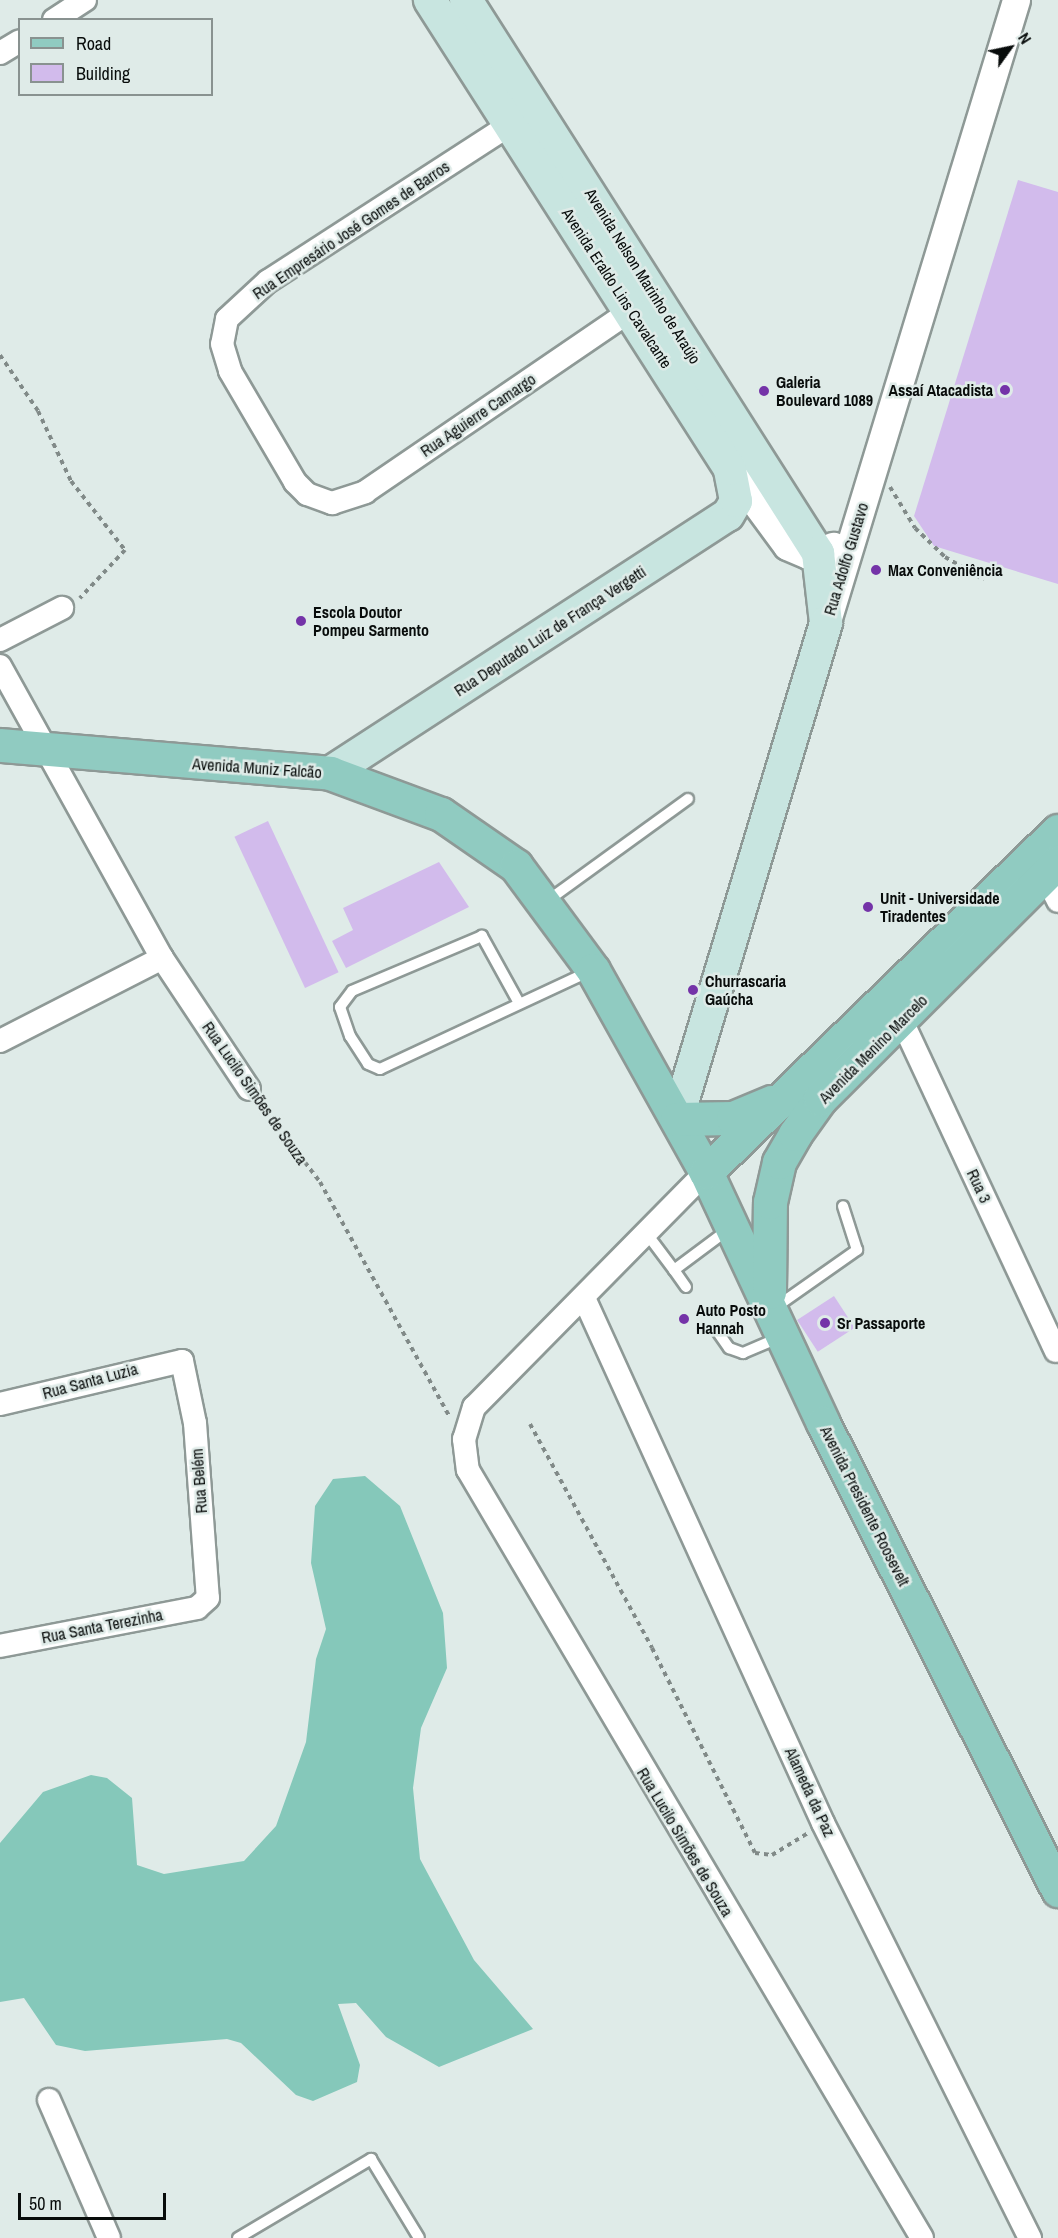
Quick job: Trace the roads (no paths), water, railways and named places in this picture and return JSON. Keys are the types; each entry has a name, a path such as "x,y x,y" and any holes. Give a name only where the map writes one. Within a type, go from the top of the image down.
{"main road":[{"name":"Avenida Eraldo Lins Cavalcante","path":"430,0 511,124 644,302 730,469"},
{"name":"Avenida Nelson Marinho de Araújo","path":"466,0 644,302 818,553 826,623"},
{"name":"Rua Deputado Luiz de França Vergetti","path":"330,773 728,515 736,501 730,469"},
{"name":"Rua Adolfo Gustavo","path":"677,1119 826,623"},
{"name":"Avenida Muniz Falcão","path":"0,745 330,773 441,814 516,866 547,901 593,970 677,1119"},
{"name":"Avenida Menino Marcelo","path":"706,1172 794,1090 1058,831"},
{"name":"Avenida Menino Marcelo","path":"777,1323 765,1247 779,1162 820,1099 1054,879"},
{"path":"677,1119 733,1118 794,1090"},
{"name":"Avenida Presidente Roosevelt","path":"677,1119 706,1172 777,1323 1058,1890"}],"street":[{"path":"57,18 85,0"},
{"name":"Rua Adolfo Gustavo","path":"826,623 1017,0"},
{"path":"0,53 18,42"},
{"name":"Rua Empresário José Gomes de Barros","path":"295,482 230,371 222,344 226,320 268,282 511,124"},
{"name":"Rua Aguierre Camargo","path":"295,482 307,494 332,503 365,492 644,302"},
{"name":"Avenida Eraldo Lins Cavalcante","path":"730,469 787,546 798,553 818,553"},
{"path":"818,553 846,537 859,519"},
{"path":"0,640 62,608"},
{"name":"Rua Lucilo Simões de Souza","path":"0,666 162,958 249,1089"},
{"path":"0,1041 162,958"},
{"name":"Rua 3","path":"902,1021 1056,1351"},
{"name":"Rua Lucilo Simões de Souza","path":"706,1172 474,1407 464,1439 468,1470 481,1498 922,2238"},
{"name":"Alameda da Paz","path":"584,1298 824,1823 1030,2238"},
{"name":"Rua Santa Luzia","path":"0,1404 179,1359"},
{"name":"Rua Belém","path":"179,1359 185,1364 195,1423 204,1605"},
{"name":"Rua Santa Terezinha","path":"0,1646 204,1605"},
{"path":"49,2100 109,2238"}],"lane":[{"path":"547,901 688,799"},
{"path":"519,1003 482,936 352,991 340,1007 350,1036 368,1064 380,1069 593,970"},
{"path":"717,1331 729,1348 743,1353 856,1250 843,1206"},
{"path":"674,1270 731,1227"},
{"path":"647,1234 686,1287"},
{"path":"238,2238 371,2159 419,2238"}],"place":[{"name":"Assaí Atacadista","path":"1005,390"},
{"name":"Galeria Boulevard 1089","path":"764,391"},
{"name":"Max Conveniência","path":"876,570"},
{"name":"Escola Doutor Pompeu Sarmento","path":"301,621"},
{"name":"Unit - Universidade Tiradentes","path":"868,907"},
{"name":"Churrascaria Gaúcha","path":"693,990"},
{"name":"Auto Posto Hannah","path":"684,1319"},
{"name":"Sr Passaporte","path":"825,1323"}]}
